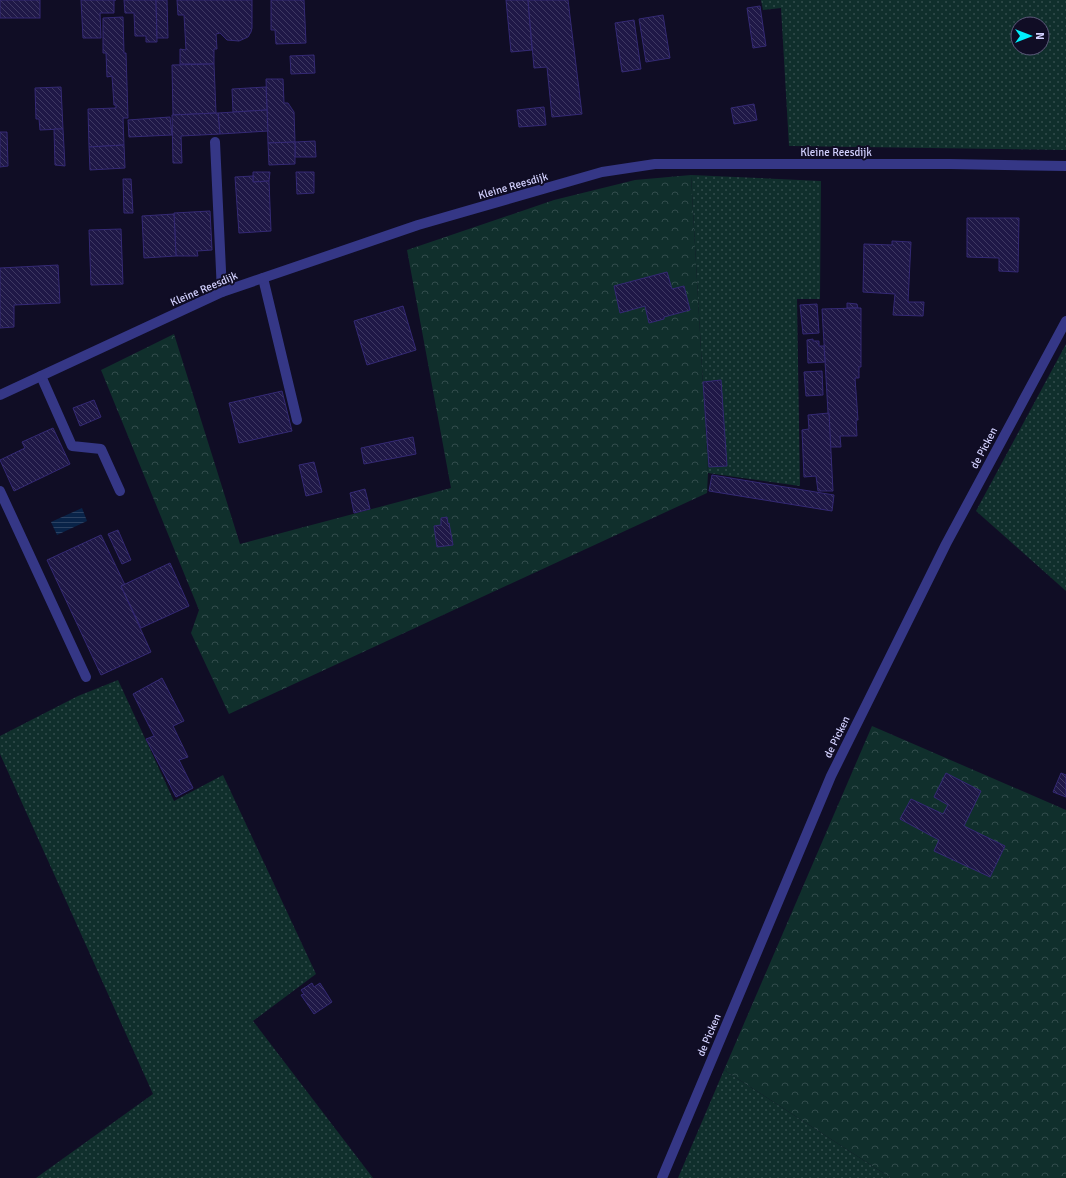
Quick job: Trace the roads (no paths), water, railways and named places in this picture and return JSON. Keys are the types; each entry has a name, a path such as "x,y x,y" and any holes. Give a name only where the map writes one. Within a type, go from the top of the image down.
{"street":[{"path":"215,142 222,292"},
{"name":"Kleine Reesdijk","path":"0,396 222,292 418,225 602,172 655,164 950,164 1066,166"},
{"path":"263,278 298,420"},
{"name":"de Picken","path":"662,1178 831,776 946,544 1066,321"},
{"path":"41,376 72,446 101,449 120,491"},
{"path":"0,491 86,677"}],"water":[{"path":"82,508 87,521 57,535 51,522"}]}
